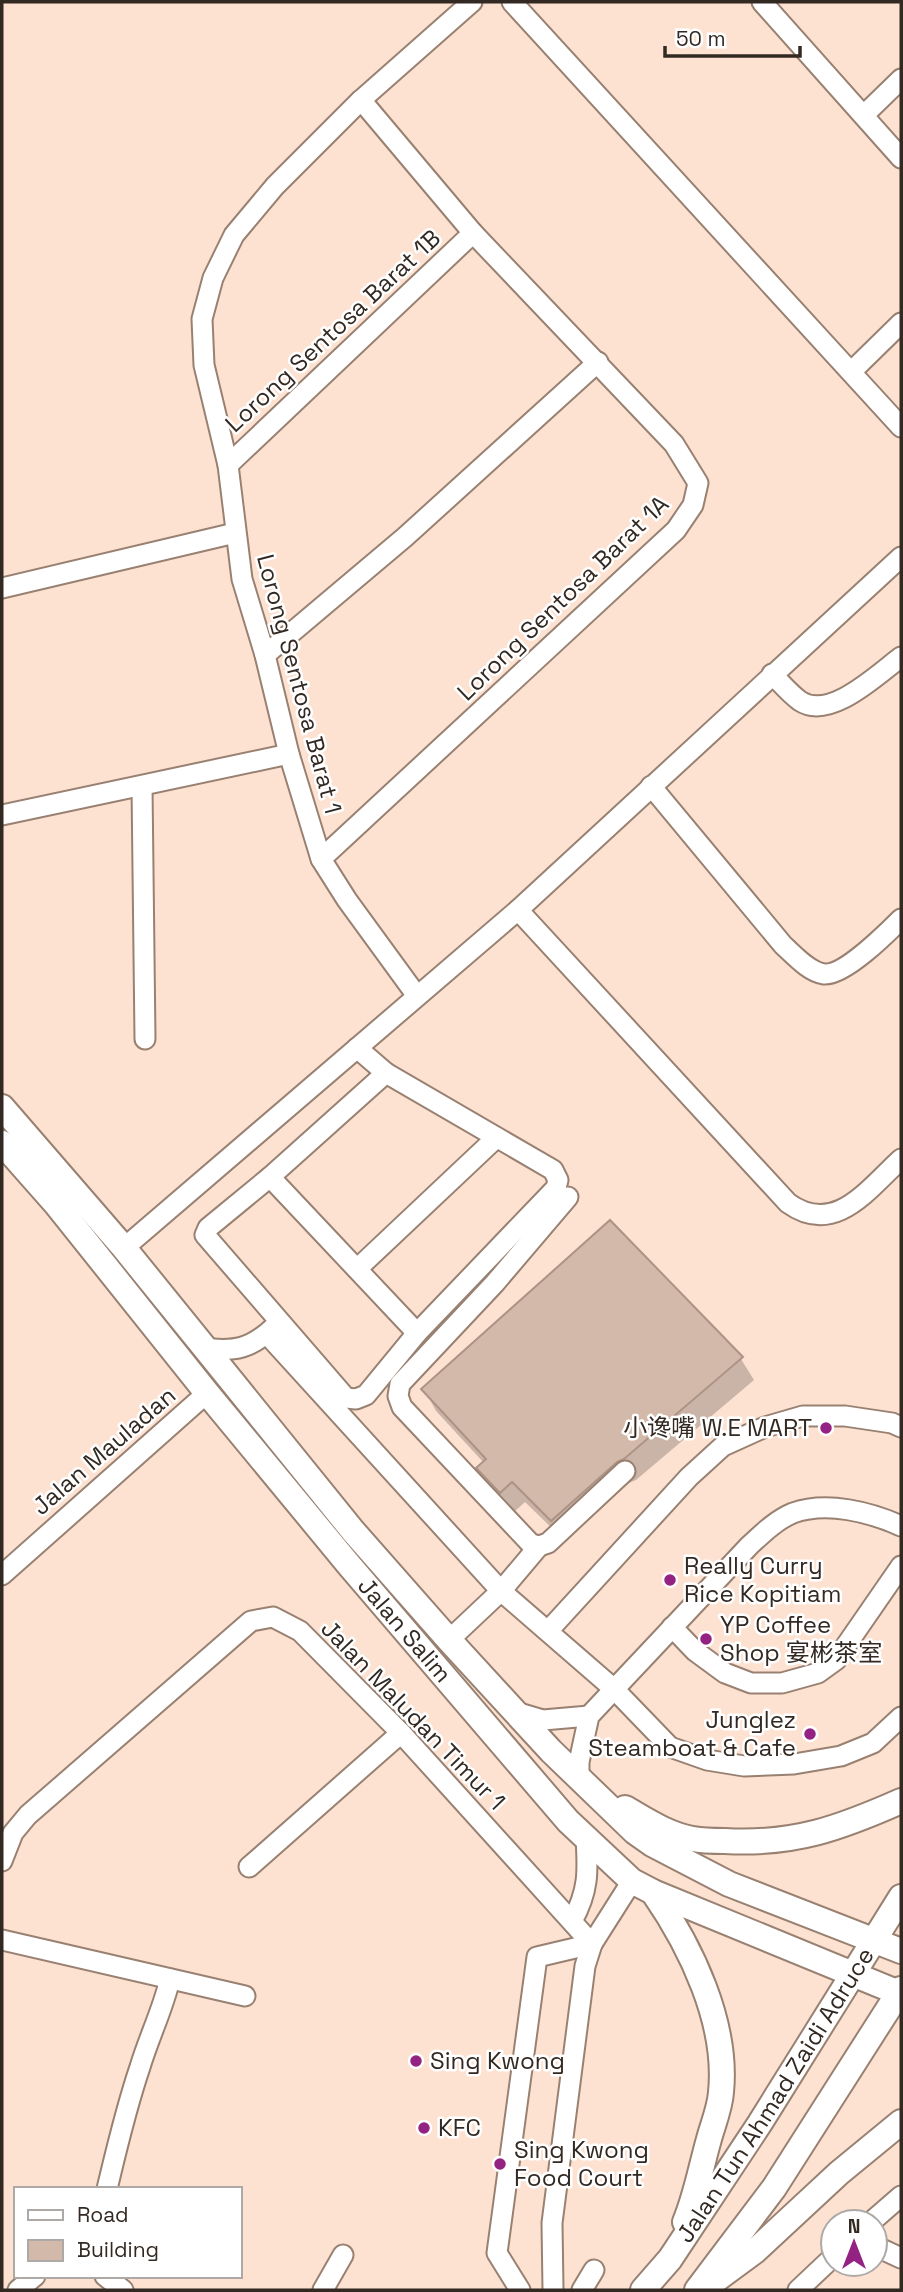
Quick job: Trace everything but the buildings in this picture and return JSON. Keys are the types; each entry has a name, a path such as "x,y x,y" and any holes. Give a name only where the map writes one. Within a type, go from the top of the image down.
{"main road":[{"name":"Jalan Salim","path":"2,1107 124,1248 353,1531 516,1712 583,1783 635,1832 652,1844 729,1884 901,1951"},
{"name":"Jalan Salim","path":"2,1143 56,1204 349,1565 568,1821 643,1886 850,1975 900,1992"},
{"path":"583,1783 663,1830 693,1839 749,1843 800,1838 852,1823 901,1801"},
{"path":"643,1886 672,1919 694,1961 711,2009 722,2061 721,2094 687,2218 670,2259"},
{"name":"Jalan Tun Ahmad Zaidi Adruce","path":"643,2290 670,2259 760,2123 901,1896"},
{"name":"Jalan Tun Ahmad Zaidi Adruce","path":"699,2290 774,2188 900,1992"},
{"path":"699,2290 755,2251 839,2173 901,2122"}],"street":[{"name":"Lorong Sentosa Barat 1","path":"417,996 347,900 321,859 289,754 265,655 242,579 228,465 204,365 202,319 213,278 234,235 275,186 362,100 472,2"},
{"path":"512,2 901,426"},
{"path":"762,2 901,159"},
{"path":"864,115 901,79"},
{"name":"Lorong Sentosa Barat 1A","path":"321,859 677,530 693,505 698,483 674,444 473,233 362,100"},
{"name":"Lorong Sentosa Barat 1B","path":"228,465 473,233"},
{"path":"851,372 901,323"},
{"path":"265,655 405,537 598,362"},
{"path":"2,588 235,533"},
{"path":"124,1248 518,910 901,557"},
{"path":"772,674 808,705 824,706 845,699 901,657"},
{"path":"2,815 289,754"},
{"path":"142,786 145,1039"},
{"path":"651,786 783,945 809,967 825,974 838,970 866,951 901,919"},
{"path":"518,910 779,1193 801,1212 821,1216 849,1206 901,1159"},
{"path":"273,1328 346,1398 356,1399 366,1395 418,1333 556,1188 558,1180 553,1170 386,1073 357,1048"},
{"path":"386,1073 270,1177 208,1228 205,1235 273,1328 501,1591 614,1689 670,1747 707,1760 744,1766 794,1764 841,1756 873,1743 901,1717"},
{"path":"357,1269 496,1138"},
{"path":"270,1177 418,1333"},
{"path":"540,1546 531,1544 402,1407 398,1396 400,1384 495,1283 568,1197"},
{"path":"203,1348 227,1351 248,1345 273,1328"},
{"name":"Jalan Mauladan","path":"6,1563 207,1393"},
{"path":"548,1631 688,1477 723,1446 765,1427 803,1416 845,1416 892,1423 901,1427"},
{"path":"449,1640 501,1591 540,1546 548,1543 625,1471"},
{"path":"583,1783 579,1762 589,1716 772,1525 793,1513 822,1508 856,1511 901,1526"},
{"path":"672,1627 695,1651 725,1673 751,1683 782,1683 818,1673 836,1660 901,1566"},
{"name":"Jalan Maludan Timur 1","path":"2,1861 13,1833 29,1815 251,1621 273,1617 300,1631 401,1733 592,1944"},
{"path":"516,1712 543,1720 589,1716"},
{"path":"249,1867 401,1733"},
{"path":"572,1922 581,1906 588,1876 586,1837"},
{"path":"553,2290 554,2213 583,1976 592,1944 643,1886"},
{"path":"2,1940 245,1996"},
{"path":"520,2290 497,2253 537,1957 592,1944"},
{"path":"107,2187 121,2126 170,1979"},
{"path":"887,2208 901,2196"},
{"path":"323,2290 343,2255"},
{"path":"582,2290 594,2270"},
{"path":"798,2290 819,2270"},
{"path":"19,2290 33,2278"},
{"path":"108,2278 123,2290"}],"place":[{"name":"小谗嘴 W.E MART","path":"826,1428"},
{"name":"Really Curry Rice Kopitiam","path":"670,1580"},
{"name":"YP Coffee Shop 宴彬茶室","path":"706,1639"},
{"name":"Junglez Steamboat & Cafe","path":"810,1734"},
{"name":"Sing Kwong","path":"416,2061"},
{"name":"KFC","path":"424,2128"},
{"name":"Sing Kwong Food Court","path":"500,2164"}]}
